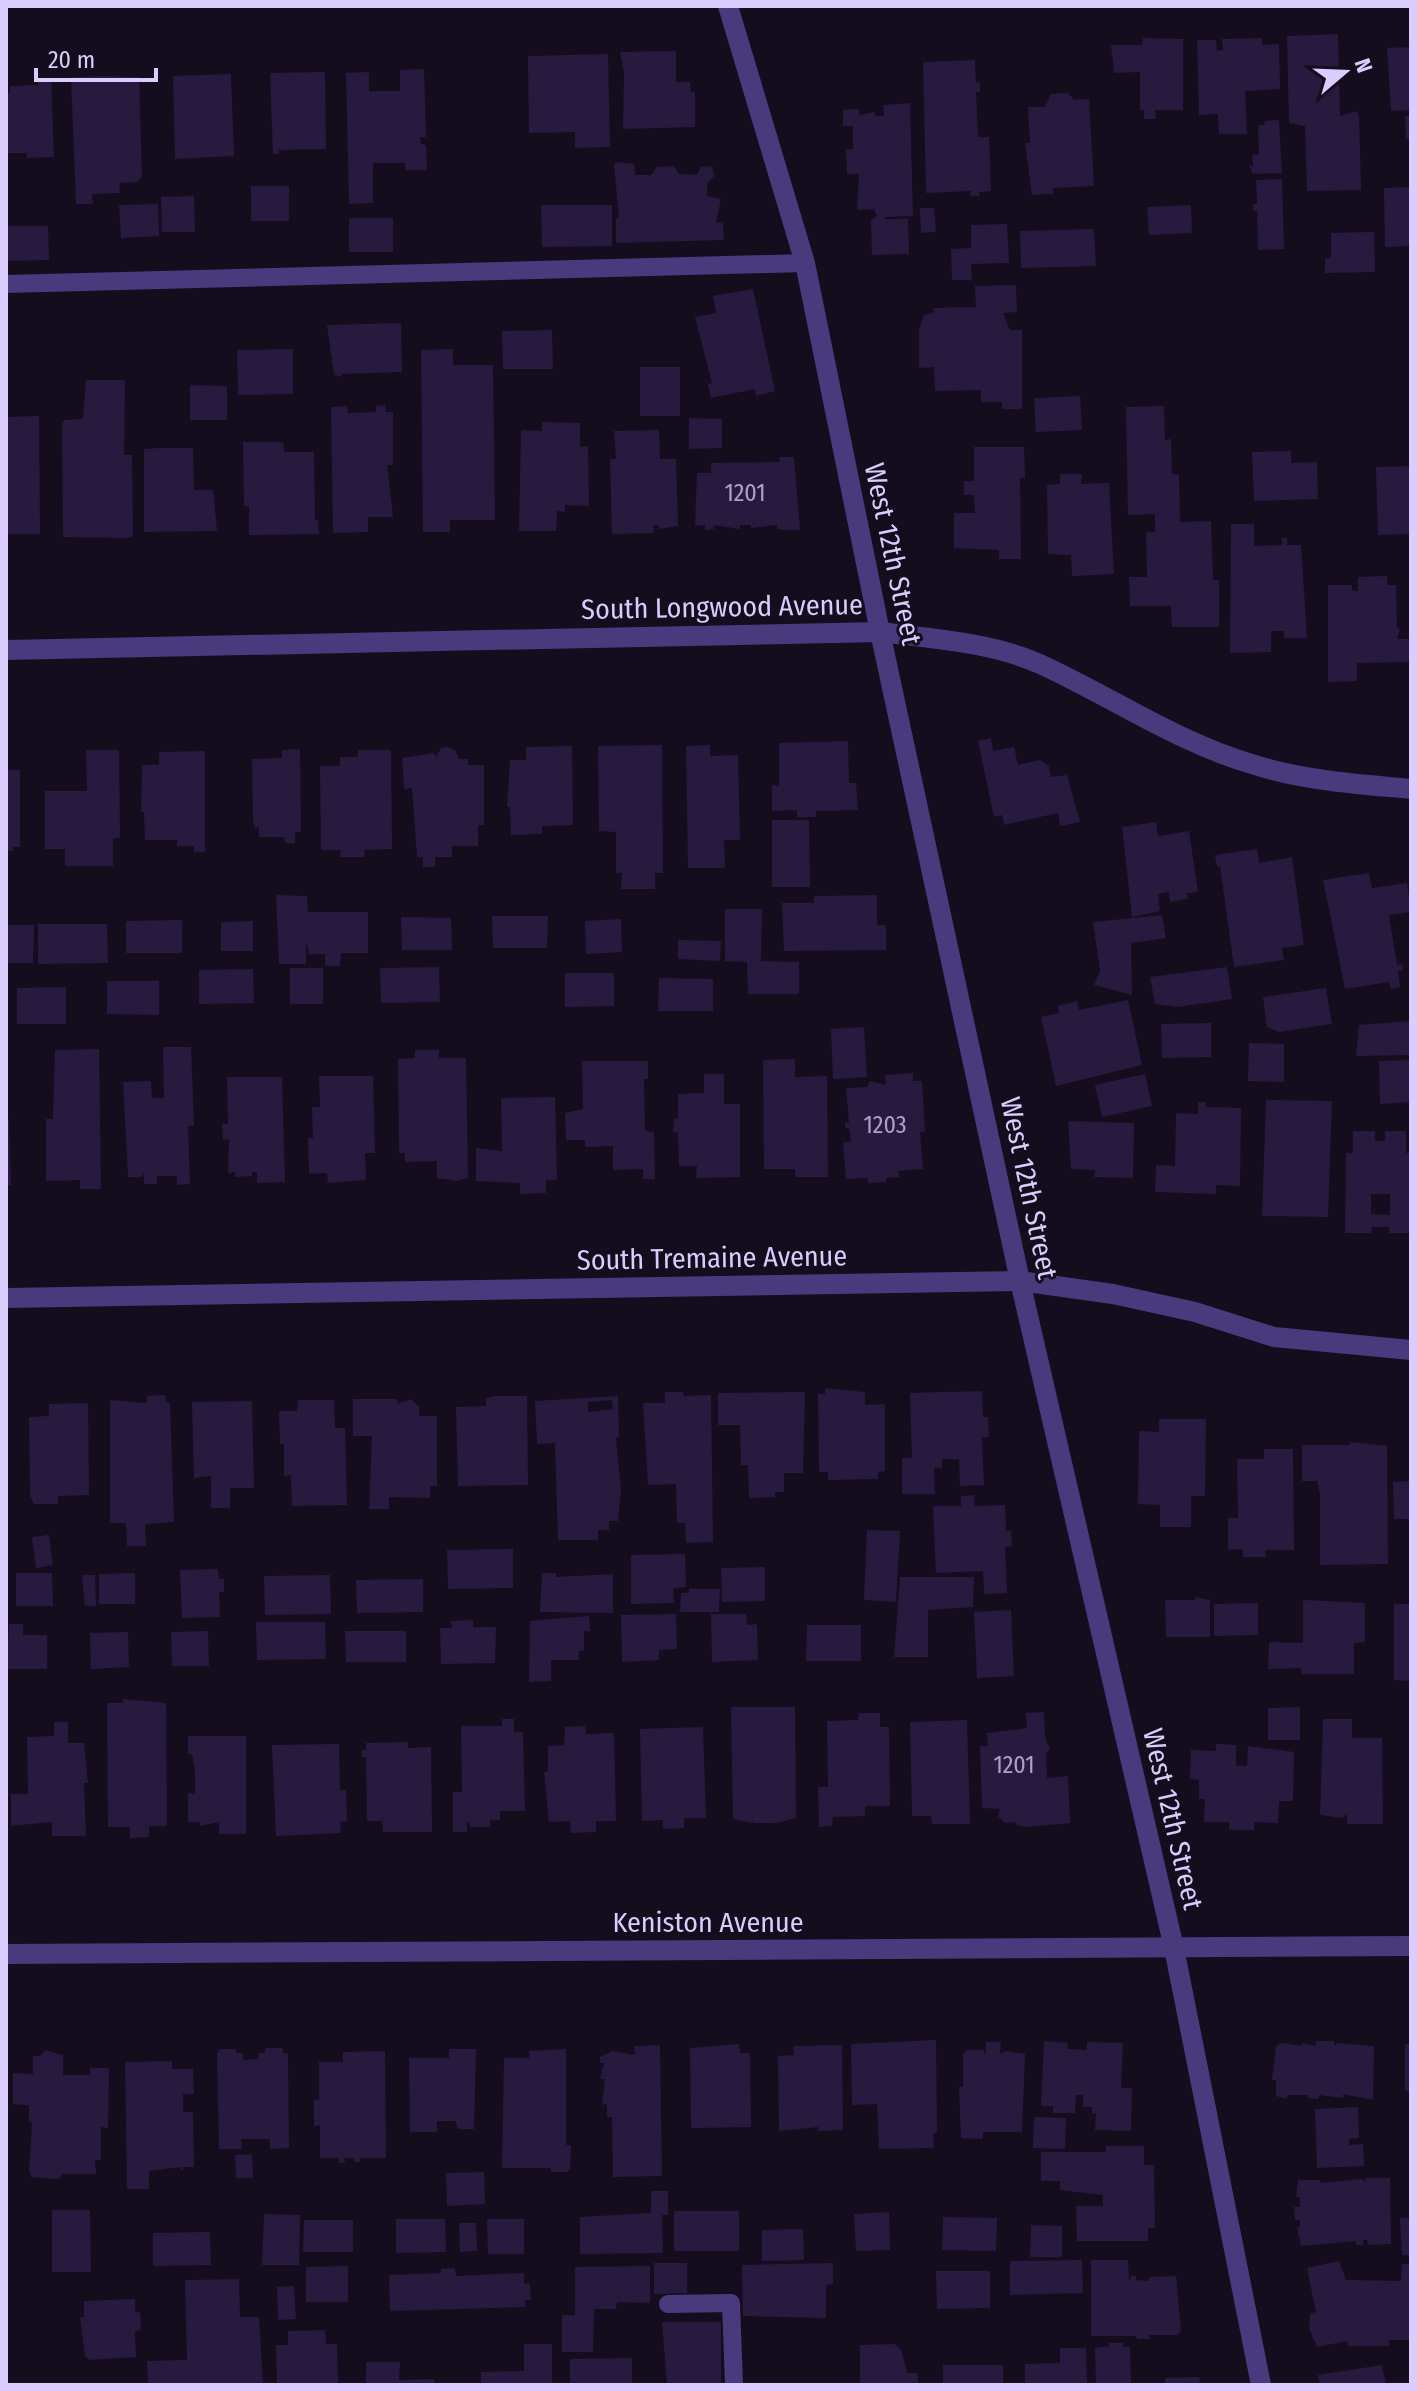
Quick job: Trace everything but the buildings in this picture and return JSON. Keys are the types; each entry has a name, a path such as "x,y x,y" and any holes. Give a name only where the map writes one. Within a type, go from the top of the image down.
{"street":[{"name":"West 12th Street","path":"728,6 805,263 880,632 1020,1281 1174,1948 1261,2385"},
{"name":"South Longwood Avenue","path":"6,650 880,632 968,642 1039,663 1103,698 1252,765 1312,780 1411,789"},
{"name":"South Tremaine Avenue","path":"6,1298 1020,1281 1126,1297 1195,1312 1274,1337 1411,1350"},
{"name":"Keniston Avenue","path":"6,1954 1411,1946"}],"lane":[{"path":"6,284 805,263"},
{"path":"668,2304 731,2303 734,2385"}]}
